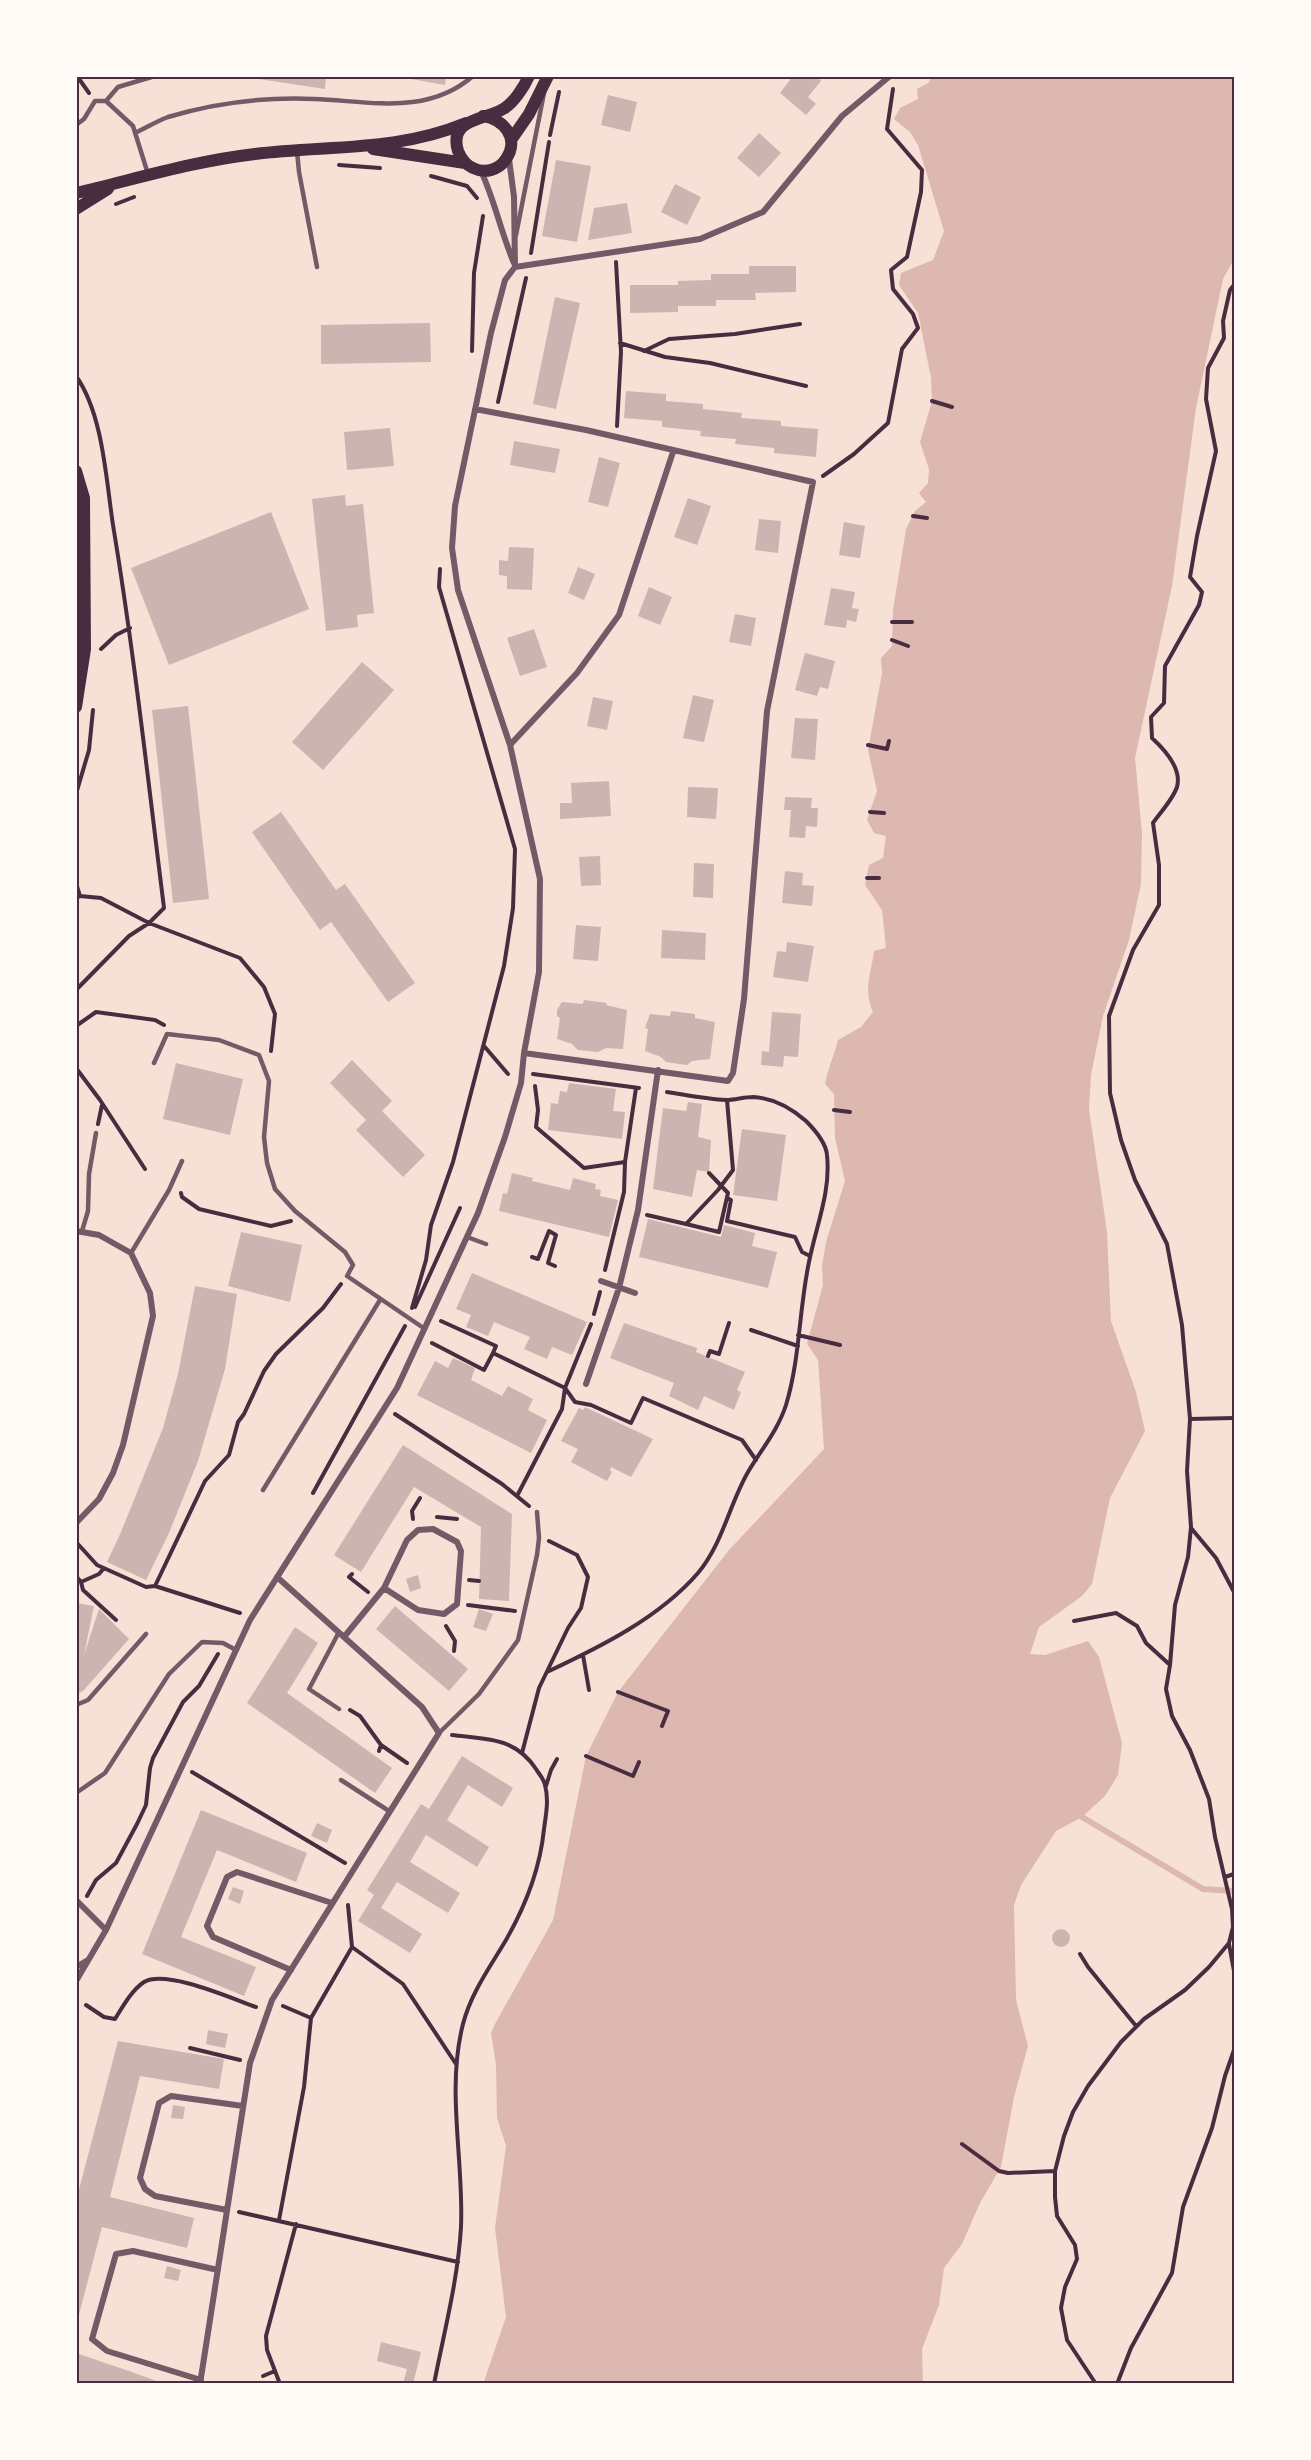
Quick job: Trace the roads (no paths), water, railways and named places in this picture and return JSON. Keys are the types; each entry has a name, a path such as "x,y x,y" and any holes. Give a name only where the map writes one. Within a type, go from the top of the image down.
{"main road":[{"path":"76,193 148,174 254,154 363,148 438,135 504,109 529,76"},
{"path":"363,148 465,163 480,170 496,169 509,155 511,140 530,114 547,78"},
{"path":"483,116 500,121 511,140"},
{"path":"465,163 457,148 457,140 466,123"},
{"path":"76,209 117,184"},
{"path":"76,471 84,498 85,649 76,706"},
{"path":"76,530 84,564"}],"street":[{"path":"76,1981 106,1930 250,1620 397,1388 467,1237 506,1137 521,1083 524,1053 539,972 540,879 510,745 458,590 452,548 455,506 505,280 515,267 529,263 616,253 700,239 763,212 842,116 890,76"},
{"path":"509,155 514,197 515,267"},
{"path":"480,170 494,203 515,267"},
{"path":"475,409 617,437 673,452 813,482 767,711 744,999 733,1073 728,1081 524,1053"},
{"path":"510,745 577,674 619,615 673,452"},
{"path":"586,1384 619,1288 638,1210 658,1070"},
{"path":"76,1522 99,1499 116,1464 123,1445 153,1316 150,1293 131,1253 99,1235 79,1231"},
{"path":"602,1282 635,1293"},
{"path":"341,1635 384,1588 407,1540 418,1530 433,1529 457,1542 461,1551 457,1604 444,1614 418,1610 384,1588"},
{"path":"218,2270 133,2251 116,2254 92,2339 107,2351 201,2382 250,2062 272,2000 439,1733 422,1707 277,1577"},
{"path":"291,1970 213,1937 207,1926 227,1877 237,1872 332,1903"},
{"path":"76,1900 106,1930"},
{"path":"76,1967 91,1958"},
{"path":"227,2210 155,2196 145,2189 140,2178 159,2103 171,2096 243,2106"}],"lane":[{"path":"106,101 118,87 155,76"},
{"path":"135,133 167,118 225,104 314,99 355,103 426,102 449,93 473,76"},
{"path":"515,241 547,78"},
{"path":"76,125 84,119 95,101 106,101 133,126 148,174"},
{"path":"297,151 317,267"},
{"path":"154,1063 167,1034 219,1040 259,1055 268,1082 264,1137 267,1163 275,1189 294,1211 345,1252 353,1265 347,1276 426,1329"},
{"path":"79,1231 88,1211 89,1174 96,1133"},
{"path":"131,1253 169,1190 182,1161"},
{"path":"467,1237 486,1244"},
{"path":"263,1490 380,1300"},
{"path":"439,1733 479,1694 518,1640 539,1538 537,1512"},
{"path":"76,1705 87,1700 146,1634"},
{"path":"339,1709 309,1689 341,1635"},
{"path":"76,1793 105,1773 169,1674 202,1642 223,1643 236,1650"},
{"path":"341,1780 389,1811"}],"waterway":[{"path":"1082,1817 1203,1889 1234,1891"}]}
